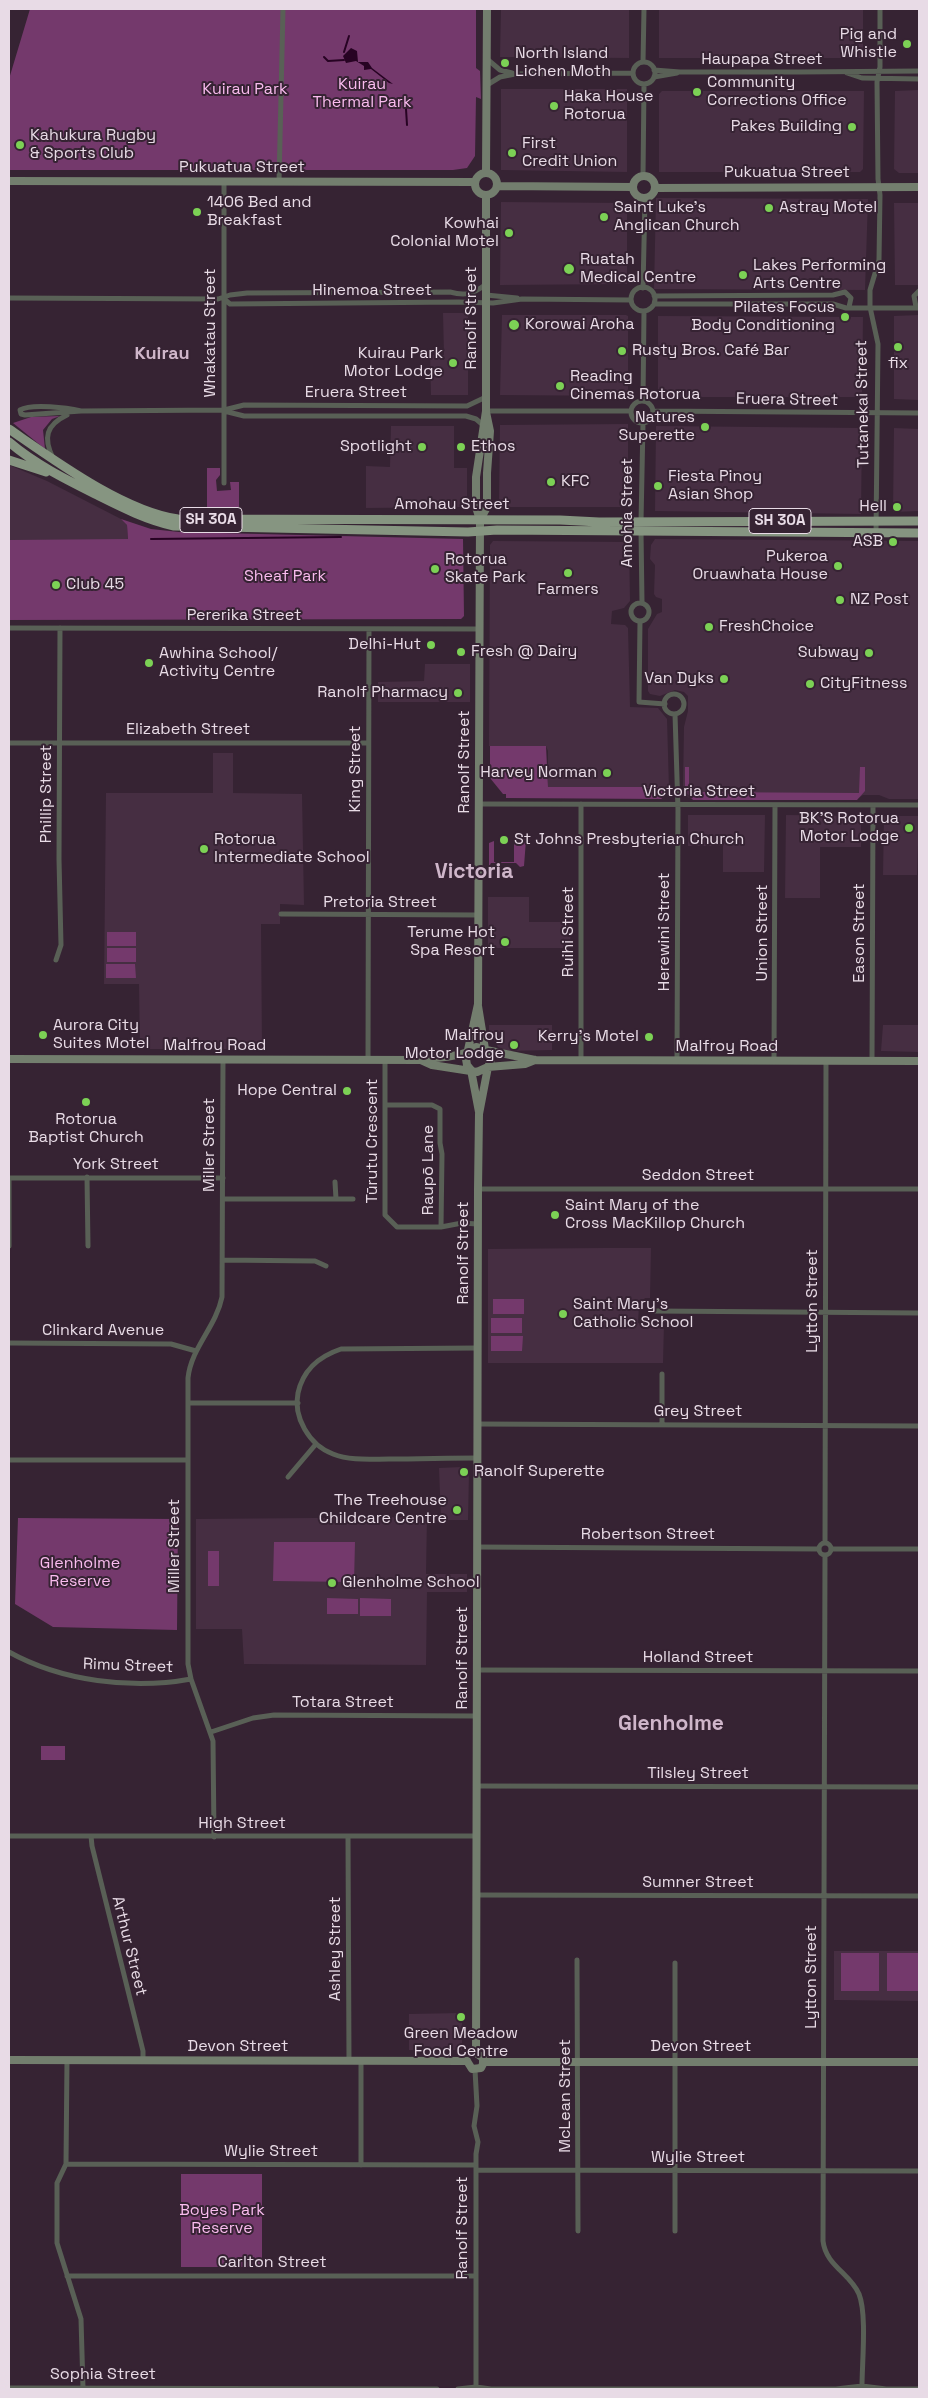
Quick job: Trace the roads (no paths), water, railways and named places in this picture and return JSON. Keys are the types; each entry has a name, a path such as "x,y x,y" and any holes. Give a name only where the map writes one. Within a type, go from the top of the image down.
{"main road":[{"path":"486,172 487,9"},
{"path":"486,172 495,176 498,186 493,193 486,195 478,192 475,182 478,175 486,172"},
{"path":"643,176 653,181 655,188 652,195 645,198 638,196 632,188 636,179 643,176"},
{"name":"Pukuatua Street","path":"9,181 224,183 475,182"},
{"path":"498,186 632,188"},
{"name":"Pukuatua Street","path":"655,188 919,187"},
{"name":"Ranolf Street","path":"480,520 488,507 486,473 490,431 486,412 486,195"},
{"name":"Ranolf Street","path":"486,412 476,477 476,507 480,520 478,1004 486,1049"},
{"name":"Amohau Street","path":"9,429 55,462 129,503 166,517 206,520 919,521"},
{"name":"Amohau Street","path":"9,442 35,462 60,476 136,514 174,526 400,531 919,533"},
{"path":"9,460 60,476"},
{"path":"400,520 400,531"},
{"name":"Ranolf Street","path":"468,1052 478,1004"},
{"path":"476,1047 486,1049 491,1060 488,1067 480,1072 471,1070 466,1062 468,1052 476,1047"},
{"name":"Malfroy Road","path":"486,1049 535,1060 919,1061"},
{"name":"Malfroy Road","path":"9,1059 421,1060 452,1058 468,1052"},
{"name":"Malfroy Road","path":"421,1060 432,1065 471,1070"},
{"name":"Malfroy Road","path":"488,1067 526,1064 535,1060"},
{"name":"Ranolf Street","path":"476,2053 477,1224 479,1114 488,1067"},
{"name":"Ranolf Street","path":"471,1070 479,1114"},
{"path":"476,2053 482,2056 484,2062 481,2068 475,2070 470,2068 467,2061 471,2054 476,2053"},
{"name":"Devon Street","path":"9,2060 467,2061"},
{"name":"Devon Street","path":"484,2062 919,2062"}],"street":[{"path":"279,182 283,9"},
{"path":"643,62 644,9"},
{"name":"Tutanekai Street","path":"876,532 878,344 870,307 870,290 879,260 878,79 880,70 880,9"},
{"path":"487,59 500,70 515,74"},
{"path":"643,62 650,64 654,70 654,77 648,84 644,85 636,82 632,73 634,67 643,62"},
{"name":"Haupapa Street","path":"654,70 680,72 919,71"},
{"name":"Haupapa Street","path":"654,77 680,72"},
{"name":"Haupapa Street","path":"844,72 862,78 919,79"},
{"path":"487,85 500,77 515,74 632,73"},
{"path":"643,176 644,85"},
{"name":"Whakatau Street","path":"224,183 224,484"},
{"path":"643,288 645,198"},
{"name":"Hinemoa Street","path":"9,298 223,298 230,294 247,293 450,292 464,295 473,293 486,285"},
{"path":"644,311 637,309 631,300 634,291 643,288 650,290 654,296 654,304"},
{"path":"644,311 654,304 833,304 846,308 917,307 913,298 919,291"},
{"path":"654,296 833,295 845,292 851,298 849,307"},
{"name":"Hinemoa Street","path":"486,294 522,299"},
{"name":"Hinemoa Street","path":"223,298 230,304 486,303 522,299 631,300"},
{"path":"643,400 644,311"},
{"name":"Eruera Street","path":"81,412 64,408 28,407 20,410 21,414 25,415 81,412 224,410 244,405 467,406 486,398"},
{"path":"643,400 651,404 654,411 651,419 643,423 637,421 631,411 633,405 643,400"},
{"name":"Eruera Street","path":"224,410 244,416 466,416 476,419 483,425"},
{"path":"486,412 631,411"},
{"name":"Eruera Street","path":"654,411 919,413"},
{"name":"Eruera Street","path":"55,462 48,444 47,433 57,420 70,414"},
{"name":"Amohia Street","path":"642,602 643,423"},
{"name":"Amohia Street","path":"642,602 648,606 649,613 645,619 640,621 633,619 630,612 633,606 642,602"},
{"name":"Amohia Street","path":"640,621 639,702 664,704 672,694 682,698 683,707 675,714 678,804"},
{"name":"Pererika Street","path":"9,628 480,629"},
{"name":"Phillip Street","path":"56,960 61,945 59,859 60,628"},
{"name":"King Street","path":"368,1060 369,629"},
{"path":"664,704 668,711 675,714"},
{"name":"Elizabeth Street","path":"9,743 368,743"},
{"name":"Victoria Street","path":"479,804 919,805"},
{"name":"Ruihi Street","path":"581,804 581,1060"},
{"name":"Herewini Street","path":"677,1060 678,804"},
{"name":"Union Street","path":"774,1061 775,805"},
{"name":"Eason Street","path":"872,1060 873,805"},
{"name":"Pretoria Street","path":"281,914 479,916"},
{"name":"Miller Street","path":"214,1837 214,1750 211,1732 191,1679 188,1654 188,1403 189,1369 196,1351 213,1323 220,1305 223,1260 223,1060"},
{"name":"Tūrutu Crescent","path":"385,1060 385,1215 397,1227 441,1227 477,1224"},
{"name":"Lytton Street","path":"825,1542 826,1060"},
{"name":"Raupō Lane","path":"386,1105 432,1105 440,1109 440,1143 442,1154 441,1227"},
{"path":"87,1177 88,1246"},
{"path":"9,1178 9,1246"},
{"name":"York Street","path":"9,1178 223,1178"},
{"path":"335,1182 336,1199"},
{"name":"Seddon Street","path":"478,1189 919,1188"},
{"path":"223,1198 353,1199"},
{"path":"223,1260 315,1261 326,1266"},
{"path":"654,1312 919,1313"},
{"name":"Clinkard Avenue","path":"9,1343 171,1344 196,1351"},
{"path":"477,1348 341,1349 326,1354 309,1369 300,1387 298,1403 304,1427 316,1444 332,1454 351,1458 477,1458"},
{"path":"662,1374 662,1424"},
{"path":"188,1403 298,1403"},
{"name":"Grey Street","path":"477,1424 919,1426"},
{"path":"288,1477 316,1444"},
{"path":"9,1460 188,1460"},
{"path":"825,1542 832,1549 829,1554 825,1555 821,1554 819,1549 821,1543 825,1542"},
{"name":"Robertson Street","path":"477,1547 819,1549"},
{"path":"832,1549 919,1549"},
{"name":"Lytton Street","path":"825,1555 824,2247 833,2264 852,2283 861,2301 862,2386"},
{"name":"Rimu Street","path":"9,1652 53,1671 95,1680 174,1682 191,1679"},
{"name":"Holland Street","path":"476,1670 919,1671"},
{"name":"Totara Street","path":"211,1732 253,1718 274,1715 476,1716"},
{"name":"Tilsley Street","path":"476,1786 919,1787"},
{"name":"High Street","path":"9,1836 476,1836"},
{"name":"Arthur Street","path":"92,1836 92,1846 143,2051 143,2061"},
{"name":"Ashley Street","path":"348,1837 349,2061"},
{"name":"Sumner Street","path":"476,1896 919,1896"},
{"name":"McLean Street","path":"577,1960 578,2231"},
{"path":"675,1962 675,2231"},
{"path":"67,2060 66,2164 57,2183 57,2242 82,2329 83,2388"},
{"path":"360,2062 360,2165"},
{"name":"Ranolf Street","path":"475,2070 477,2106 474,2126 478,2142 476,2167 476,2387"},
{"name":"Wylie Street","path":"66,2164 360,2165 578,2170 919,2171"},
{"name":"Carlton Street","path":"67,2276 476,2276"},
{"path":"458,2389 476,2387 491,2389 836,2389 862,2386 886,2389 919,2389"},
{"name":"Sophia Street","path":"9,2388 437,2389"}],"waterway":[{"path":"344,52 349,36"},
{"path":"324,57 328,61 344,60"},
{"path":"407,125 406,109 409,104"},
{"path":"151,539 341,537"}],"place":[{"name":"Pig and Whistle","path":"907,44"},
{"name":"North Island Lichen Moth","path":"505,63"},
{"name":"Community Corrections Office","path":"697,92"},
{"name":"Haka House Rotorua","path":"554,106"},
{"name":"Pakes Building","path":"852,127"},
{"name":"Kahukura Rugby & Sports Club","path":"20,145"},
{"name":"First Credit Union","path":"512,153"},
{"name":"Astray Motel","path":"769,208"},
{"name":"1406 Bed and Breakfast","path":"197,212"},
{"name":"Saint Luke's Anglican Church","path":"604,217"},
{"name":"Kowhai Colonial Motel","path":"509,233"},
{"name":"Ruatah Medical Centre","path":"569,269"},
{"name":"Lakes Performing Arts Centre","path":"743,275"},
{"name":"Pilates Focus Body Conditioning","path":"845,317"},
{"name":"Korowai Aroha","path":"514,325"},
{"name":"fix","path":"898,347"},
{"name":"Rusty Bros. Café Bar","path":"622,351"},
{"name":"Kuirau Park Motor Lodge","path":"453,363"},
{"name":"Reading Cinemas Rotorua","path":"560,386"},
{"name":"Natures Superette","path":"705,427"},
{"name":"Spotlight","path":"422,447"},
{"name":"Ethos","path":"461,447"},
{"name":"KFC","path":"551,482"},
{"name":"Fiesta Pinoy Asian Shop","path":"658,486"},
{"name":"Hell","path":"897,507"},
{"name":"ASB","path":"893,542"},
{"name":"Pukeroa Oruawhata House","path":"838,566"},
{"name":"Rotorua Skate Park","path":"435,569"},
{"name":"Farmers","path":"568,573"},
{"name":"Club 45","path":"56,585"},
{"name":"NZ Post","path":"840,600"},
{"name":"FreshChoice","path":"709,627"},
{"name":"Delhi-Hut","path":"431,645"},
{"name":"Fresh @ Dairy","path":"461,652"},
{"name":"Subway","path":"869,653"},
{"name":"Awhina School/ Activity Centre","path":"149,663"},
{"name":"Van Dyks","path":"724,679"},
{"name":"CityFitness","path":"810,684"},
{"name":"Ranolf Pharmacy","path":"458,693"},
{"name":"Harvey Norman","path":"607,773"},
{"name":"BK'S Rotorua Motor Lodge","path":"909,828"},
{"name":"St Johns Presbyterian Church","path":"504,840"},
{"name":"Rotorua Intermediate School","path":"204,849"},
{"name":"Terume Hot Spa Resort","path":"505,942"},
{"name":"Aurora City Suites Motel","path":"43,1035"},
{"name":"Kerry's Motel","path":"649,1037"},
{"name":"Malfroy Motor Lodge","path":"514,1045"},
{"name":"Hope Central","path":"347,1091"},
{"name":"Rotorua Baptist Church","path":"86,1102"},
{"name":"Saint Mary of the Cross MacKillop Church","path":"555,1215"},
{"name":"Saint Mary's Catholic School","path":"563,1314"},
{"name":"Ranolf Superette","path":"464,1472"},
{"name":"The Treehouse Childcare Centre","path":"457,1510"},
{"name":"Glenholme School","path":"332,1583"},
{"name":"Green Meadow Food Centre","path":"461,2017"}],"district":[{"name":"Kuirau","path":"162,354"},
{"name":"Victoria","path":"474,872"},
{"name":"Glenholme","path":"671,1724"}],"park label":[{"name":"Kuirau Park","path":"245,90"},
{"name":"Kuirau Thermal Park","path":"362,94"},
{"name":"Sheaf Park","path":"285,577"},
{"name":"Glenholme Reserve","path":"80,1573"},
{"name":"Boyes Park Reserve","path":"222,2220"}]}
